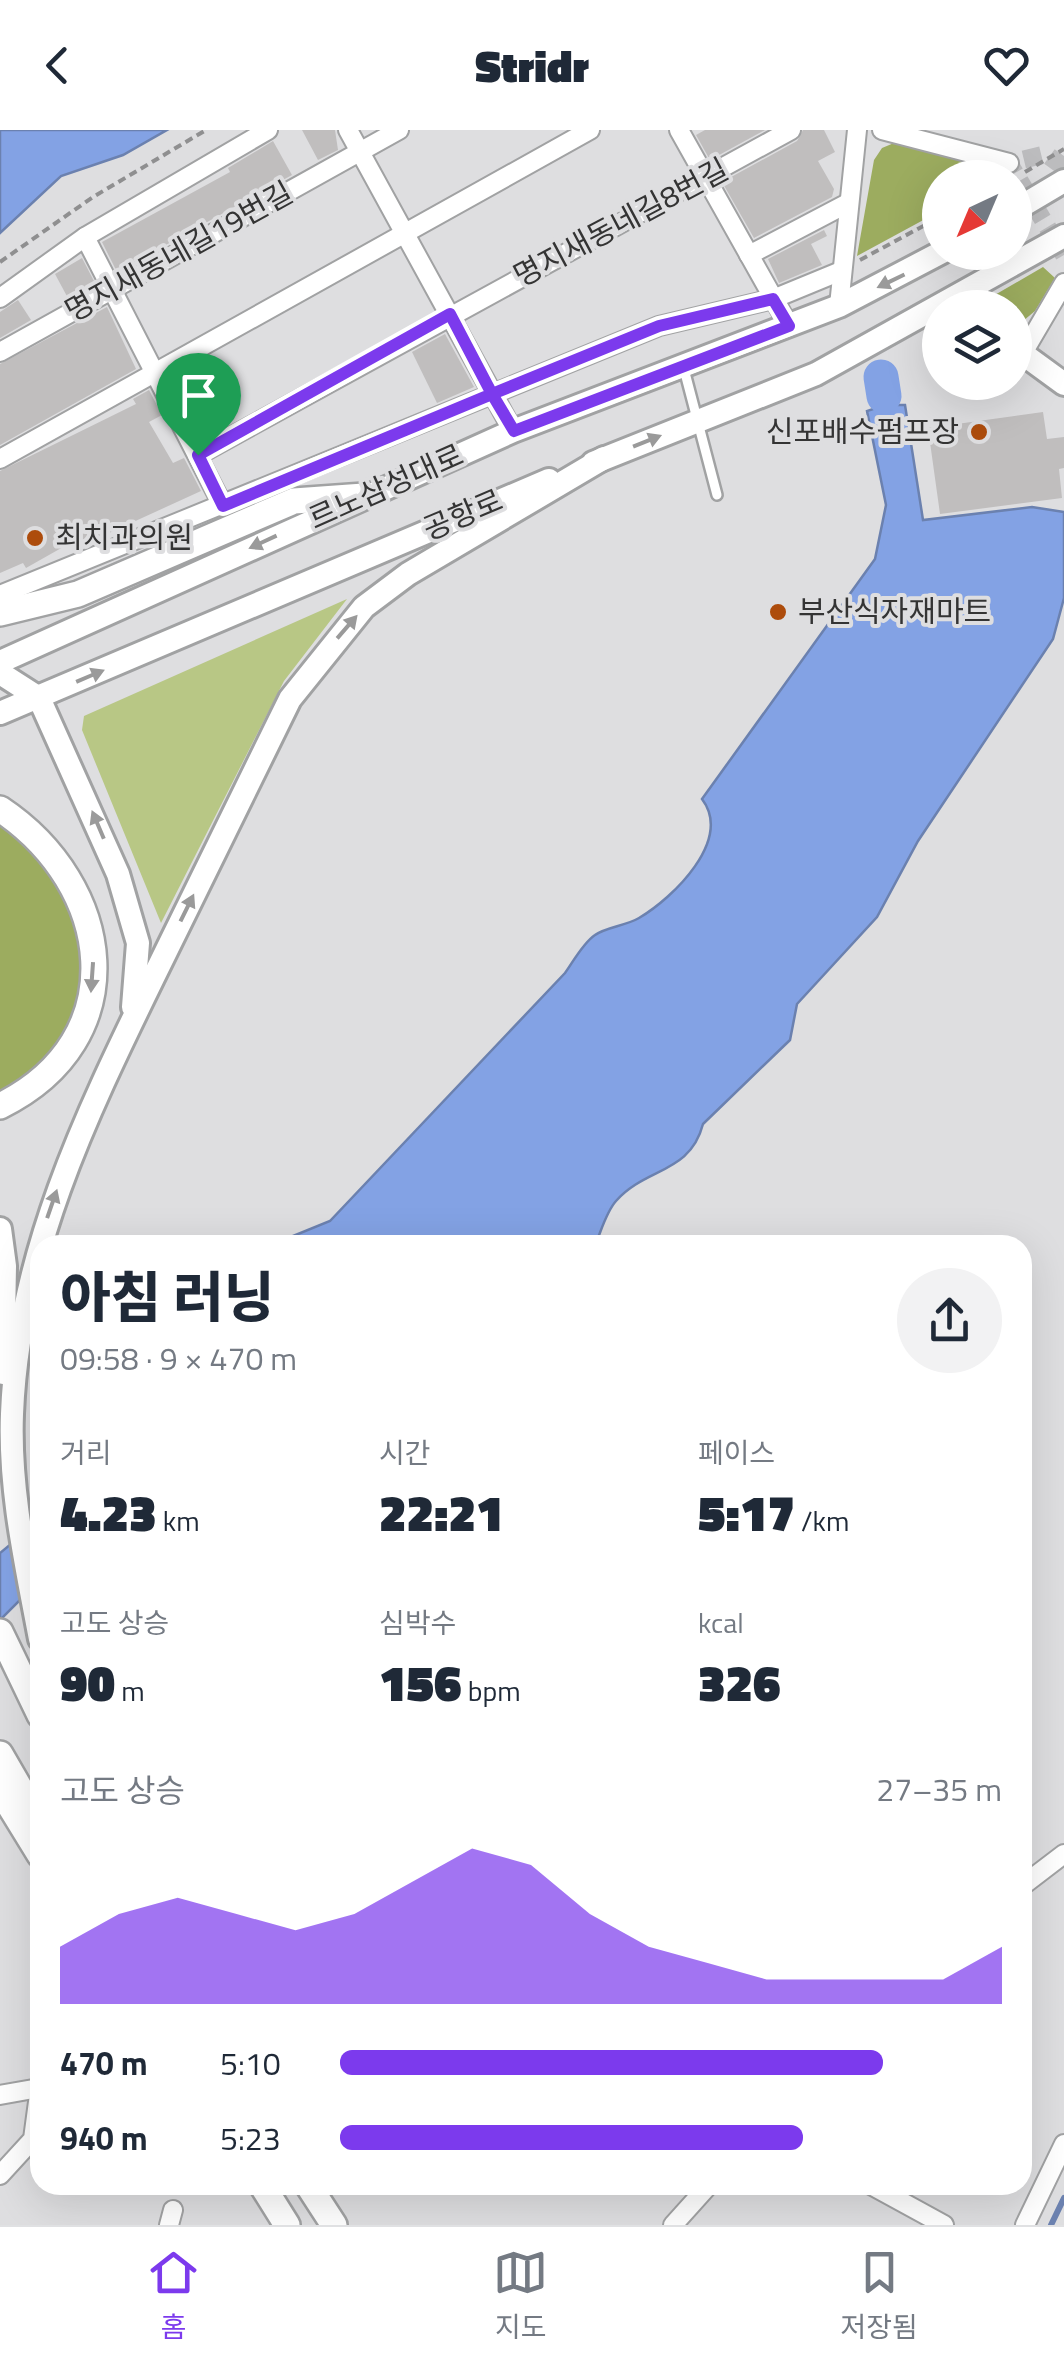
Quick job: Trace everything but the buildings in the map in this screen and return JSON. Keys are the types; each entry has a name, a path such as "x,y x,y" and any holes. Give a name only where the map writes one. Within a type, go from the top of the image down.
{"main road":[{"path":"1032,200 1056,186"},
{"path":"975,290 1064,236"},
{"name":"르노삼성대로","path":"0,662 364,496 514,431 838,306 922,262"},
{"name":"공항로","path":"0,713 494,500 816,374 922,321"},
{"path":"1032,360 1064,384"},
{"path":"43,1235 80,1133 132,1020 290,699 316,662 364,608 408,574 604,458"},
{"path":"0,613 78,594 294,501 364,496"},
{"path":"0,673 39,698 91,809 123,891 138,942 132,1020"},
{"path":"0,809 54,854 74,884 87,913 93,958 92,990 72,1045 30,1090 0,1106"},
{"path":"0,1229 6,1266 2,1366 12,1410"},
{"path":"30,1284 22,1315 12,1410 15,1506 30,1586"},
{"path":"6,1643 30,1693"},
{"path":"0,1754 30,1806"},
{"path":"0,1790 30,1838"},
{"path":"268,2195 286,2225"},
{"path":"314,2195 334,2225"}],"street":[{"path":"0,298 85,237 268,130"},
{"path":"348,130 514,431"},
{"name":"명지새동네길19번길","path":"0,352 399,130"},
{"path":"0,459 590,130"},
{"path":"679,130 789,326"},
{"name":"명지새동네길8번길","path":"198,455 791,130"},
{"path":"838,306 846,263 857,130"},
{"path":"882,130 977,160"},
{"path":"749,255 848,204"},
{"path":"85,237 223,506"},
{"path":"0,595 659,326 773,299 846,263"},
{"path":"1032,331 1064,284"},
{"path":"1032,1878 1064,1854"},
{"path":"0,2095 30,2090"},
{"path":"0,2175 30,2141"},
{"path":"1025,2225 1064,2144"},
{"path":"673,2225 700,2195"},
{"path":"888,2195 944,2225"}],"lane":[{"path":"684,366 718,496"}],"path":[{"path":"0,262 93,196 206,130"},
{"path":"1032,163 1064,149"},
{"path":"846,263 858,261 922,227"}],"green space":[{"path":"894,143 967,160 922,160 922,221 857,256 874,160 882,148"},
{"path":"1043,267 1055,278 1032,314 1032,290 1003,290"},
{"path":"347,599 284,681 161,923 82,730 84,716"},
{"path":"0,826 28,847 50,873 67,903 78,936 81,969 77,1003 65,1035 40,1070 0,1097"}],"water":[{"path":"0,130 167,130 123,155 61,176 0,233"},
{"path":"885,405 905,405 923,520 1032,507 1064,512 1064,598 1053,639 918,841 877,917 797,1004 790,1040 703,1124 688,1152 616,1201 599,1235 296,1235 330,1221 565,973 591,938 653,909 695,866 710,832 710,815 702,799 875,559 886,505 867,411"},
{"path":"30,1528 30,1590 0,1620 0,1553"}],"waterway":[{"path":"881,377 884,396"},
{"path":"1051,2225 1064,2198"}],"tunnel":[{"path":"1064,167 1046,154 1009,163 1064,255"}],"place":[{"name":"신포배수펌프장","path":"979,432"},
{"name":"최치과의원","path":"35,538"},
{"name":"부산식자재마트","path":"778,612"}],"route":[{"path":"198,455 223,506 492,394 514,431 789,326 773,299 659,326 492,394 450,314 198,455"}]}
